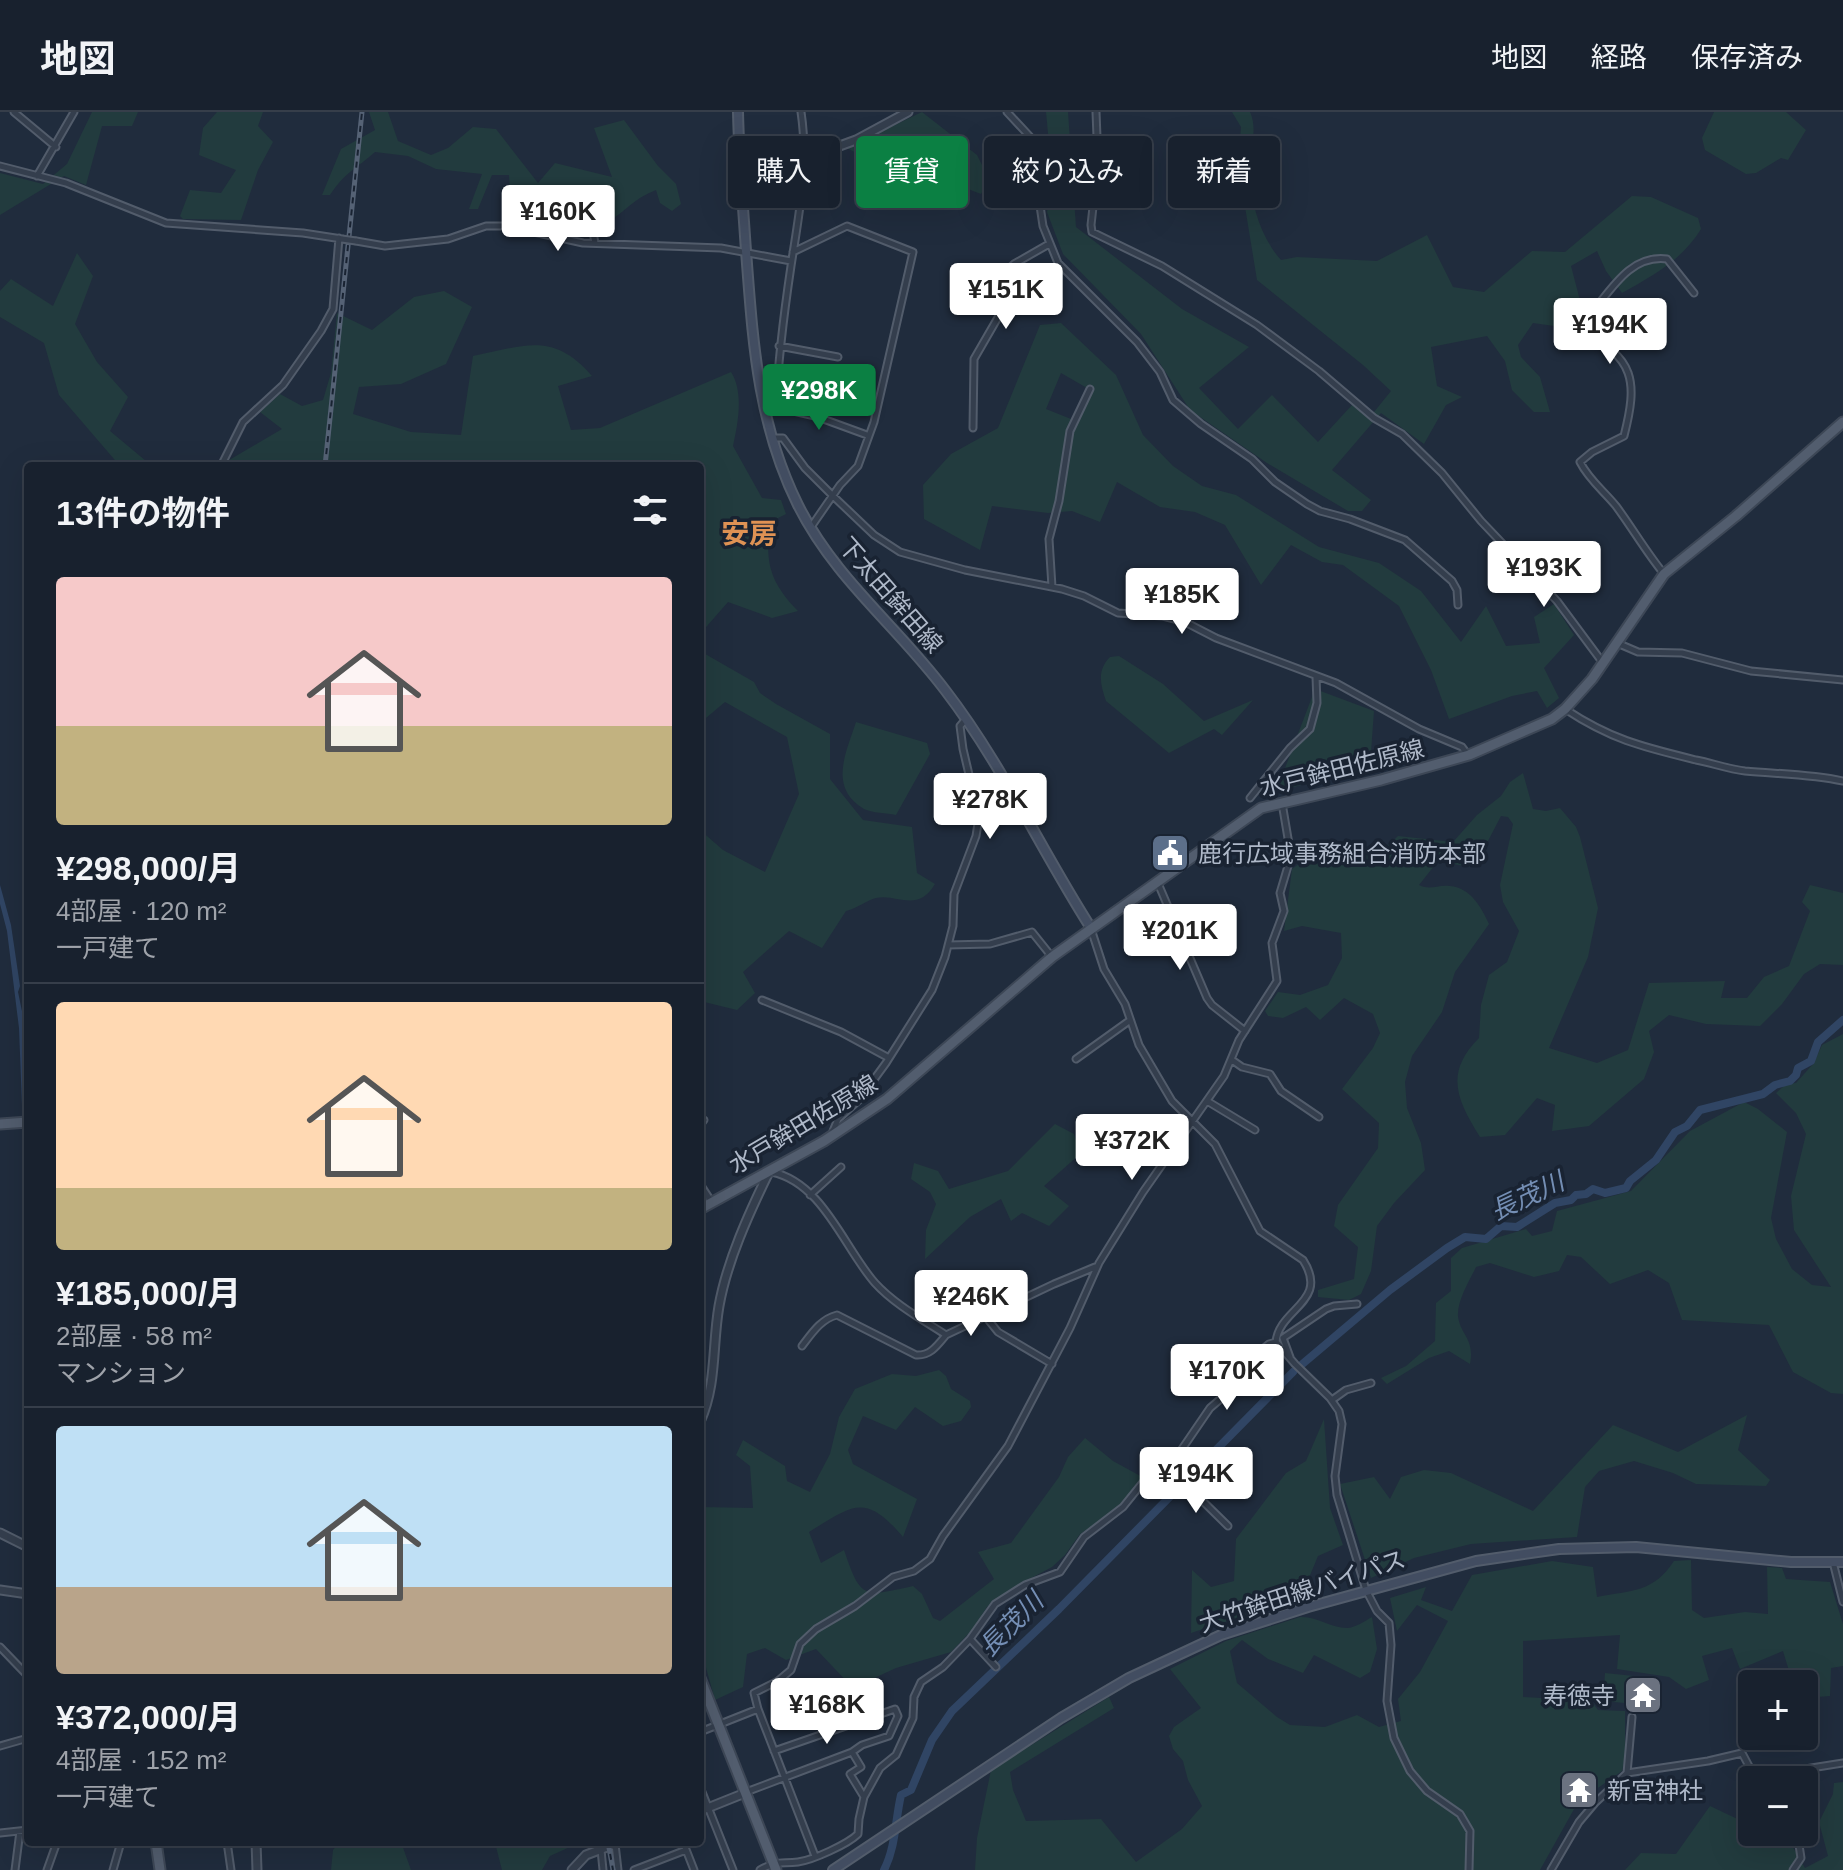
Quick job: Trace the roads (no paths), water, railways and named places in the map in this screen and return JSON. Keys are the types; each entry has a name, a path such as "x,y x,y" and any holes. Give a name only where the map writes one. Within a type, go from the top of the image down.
{"main road":[{"name":"下太田鉾田線","path":"738,112 752,344 766,416 797,503 844,578 907,643 966,719 1091,928"},
{"name":"水戸鉾田佐原線","path":"704,1207 831,1137 887,1099 1052,957 1261,808 1381,780 1469,755 1540,725 1565,709 1603,663 1664,574 1843,422"},
{"path":"0,1124 23,1123"},
{"name":"大竹鉾田線バイパス","path":"833,1870 1061,1718 1168,1658 1221,1635 1366,1590 1476,1561 1571,1548 1636,1547 1791,1562 1838,1562"},
{"path":"704,1688 775,1866"},
{"path":"157,1846 160,1870"}],"street":[{"path":"14,112 56,147"},
{"path":"37,176 74,112"},
{"path":"801,112 803,136"},
{"path":"840,146 908,112"},
{"path":"1007,112 1034,141 1046,165 1047,174 1039,199 1049,244 1068,274 1096,298 1155,364 1173,400 1307,504 1405,540 1452,581 1457,590 1458,605"},
{"path":"1096,112 1098,162 1092,232 1162,266 1257,325 1319,371 1374,418 1402,434 1442,473 1481,521 1557,601 1603,663"},
{"path":"0,166 66,183 166,223 252,229 385,246 448,239 486,226 506,226 548,233 562,240 721,248 791,261"},
{"path":"766,416 776,407 779,346 800,208"},
{"path":"793,252 847,226 913,252 874,422 858,466 810,527"},
{"path":"592,227 595,243"},
{"path":"223,462 243,422 283,385 333,309 340,239"},
{"path":"973,428 974,359 1000,314 997,279 1014,264 1049,244"},
{"path":"1664,574 1580,462 1592,452 1624,436 1631,387 1622,358 1608,345 1582,332 1584,322 1628,269 1644,259 1667,259 1694,293"},
{"path":"779,346 838,357"},
{"path":"1052,587 1049,539 1059,501 1070,431 1090,389"},
{"path":"776,407 815,416 867,435"},
{"path":"773,438 783,438 805,468 874,535 910,557 1079,594 1114,612 1181,620 1216,638 1336,683 1419,729 1462,747 1469,755"},
{"path":"1616,643 1638,652 1682,653 1751,671 1843,680"},
{"path":"1250,798 1290,748 1310,729 1317,703 1316,677"},
{"path":"1565,709 1590,725 1653,751 1741,770 1821,776 1843,781"},
{"path":"831,1137 835,1123 859,1100 932,990 948,945 953,926 954,894 976,836 979,817 963,749 960,726 966,719"},
{"path":"815,1856 754,1693 778,1681 791,1670 800,1644 816,1629 855,1606 893,1577 914,1571 930,1559 1008,1446 1052,1364 1099,1263 1143,1192 1207,1101 1232,1060 1239,1040 1277,981 1272,943 1284,911 1280,893 1291,856 1282,802"},
{"path":"1157,881 1207,998 1245,1031"},
{"path":"1091,928 1104,969 1125,1004 1139,1045 1172,1101 1215,1144 1260,1231 1296,1255 1307,1267 1311,1285 1308,1297 1280,1326 1276,1342"},
{"path":"948,945 990,944 1032,932 1052,957"},
{"path":"762,1000 841,1032 889,1058"},
{"path":"1076,1059 1129,1021"},
{"path":"1232,1060 1242,1067 1270,1074 1281,1091 1319,1117"},
{"path":"1207,1101 1255,1130"},
{"path":"810,1195 841,1167"},
{"path":"704,1408 713,1377 722,1291 770,1171 793,1180 810,1195 875,1283 946,1335"},
{"path":"704,1190 712,1202"},
{"path":"802,1346 816,1328 829,1317 837,1315 916,1355 923,1355 933,1350 946,1335 1054,1284 1093,1270 1099,1263"},
{"path":"1290,1358 1283,1338 1334,1306 1357,1304"},
{"path":"986,1317 998,1332 1052,1364"},
{"path":"1276,1342 1339,1411 1342,1424 1335,1476 1337,1495 1366,1590 1377,1611 1389,1623 1391,1645 1387,1701 1400,1754 1427,1791 1460,1814 1470,1831 1469,1870"},
{"path":"760,1870 815,1856 851,1841 858,1834 864,1797 880,1768 896,1755 913,1718 914,1697 926,1676 943,1667 970,1639 995,1604 1025,1585 1060,1572 1084,1537 1123,1507 1144,1481 1169,1468 1210,1408 1231,1390 1252,1358 1276,1342"},
{"path":"1332,1400 1346,1390 1371,1383"},
{"path":"1169,1468 1228,1526"},
{"path":"0,1533 24,1545"},
{"path":"1838,1562 1843,1602"},
{"path":"0,1590 24,1593"},
{"path":"970,1639 996,1667"},
{"path":"0,1647 24,1672"},
{"path":"704,1730 758,1709"},
{"path":"733,1870 704,1809 889,1736 898,1716 895,1709 774,1751"},
{"path":"1627,1773 1632,1717"},
{"path":"0,1746 24,1739"},
{"path":"852,1752 861,1767 850,1774 864,1797"},
{"path":"1551,1870 1579,1822 1627,1773 1742,1753 1749,1766"},
{"path":"1818,1767 1843,1763"},
{"path":"0,1833 24,1830"},
{"path":"15,1870 20,1831"},
{"path":"47,1870 56,1846"},
{"path":"113,1870 120,1846"},
{"path":"228,1846 231,1870"},
{"path":"256,1846 257,1870"},
{"path":"572,1870 586,1855 609,1846"},
{"path":"617,1846 618,1870"},
{"path":"684,1846 694,1870"},
{"path":"1793,1870 1801,1858 1799,1846"},
{"path":"601,1849 603,1870"},
{"path":"634,1870 686,1850"}],"water":[{"path":"0,885 11,925 23,1016 24,1157 19,1028 7,931 0,904"}],"waterway":[{"name":"長茂川","path":"1300,1366 1390,1290 1465,1237 1486,1239 1501,1226 1517,1227 1555,1203 1571,1200 1593,1189 1605,1193 1626,1188 1656,1160 1675,1132 1687,1126 1700,1110 1763,1094 1775,1085 1790,1081 1798,1068 1811,1061 1818,1042 1843,1020"},
{"name":"長茂川","path":"884,1870 893,1843 901,1795 911,1790 932,1740 952,1711 1059,1609 1293,1372"}],"railway":[{"path":"325,462 362,112"},
{"path":"609,1846 613,1870"}],"place":[{"name":"鹿行広域事務組合消防本部","path":"1170,853"},
{"name":"寿徳寺","path":"1643,1695"},
{"name":"新宮神社","path":"1579,1790"}],"district":[{"name":"安房","path":"749,533"}]}
